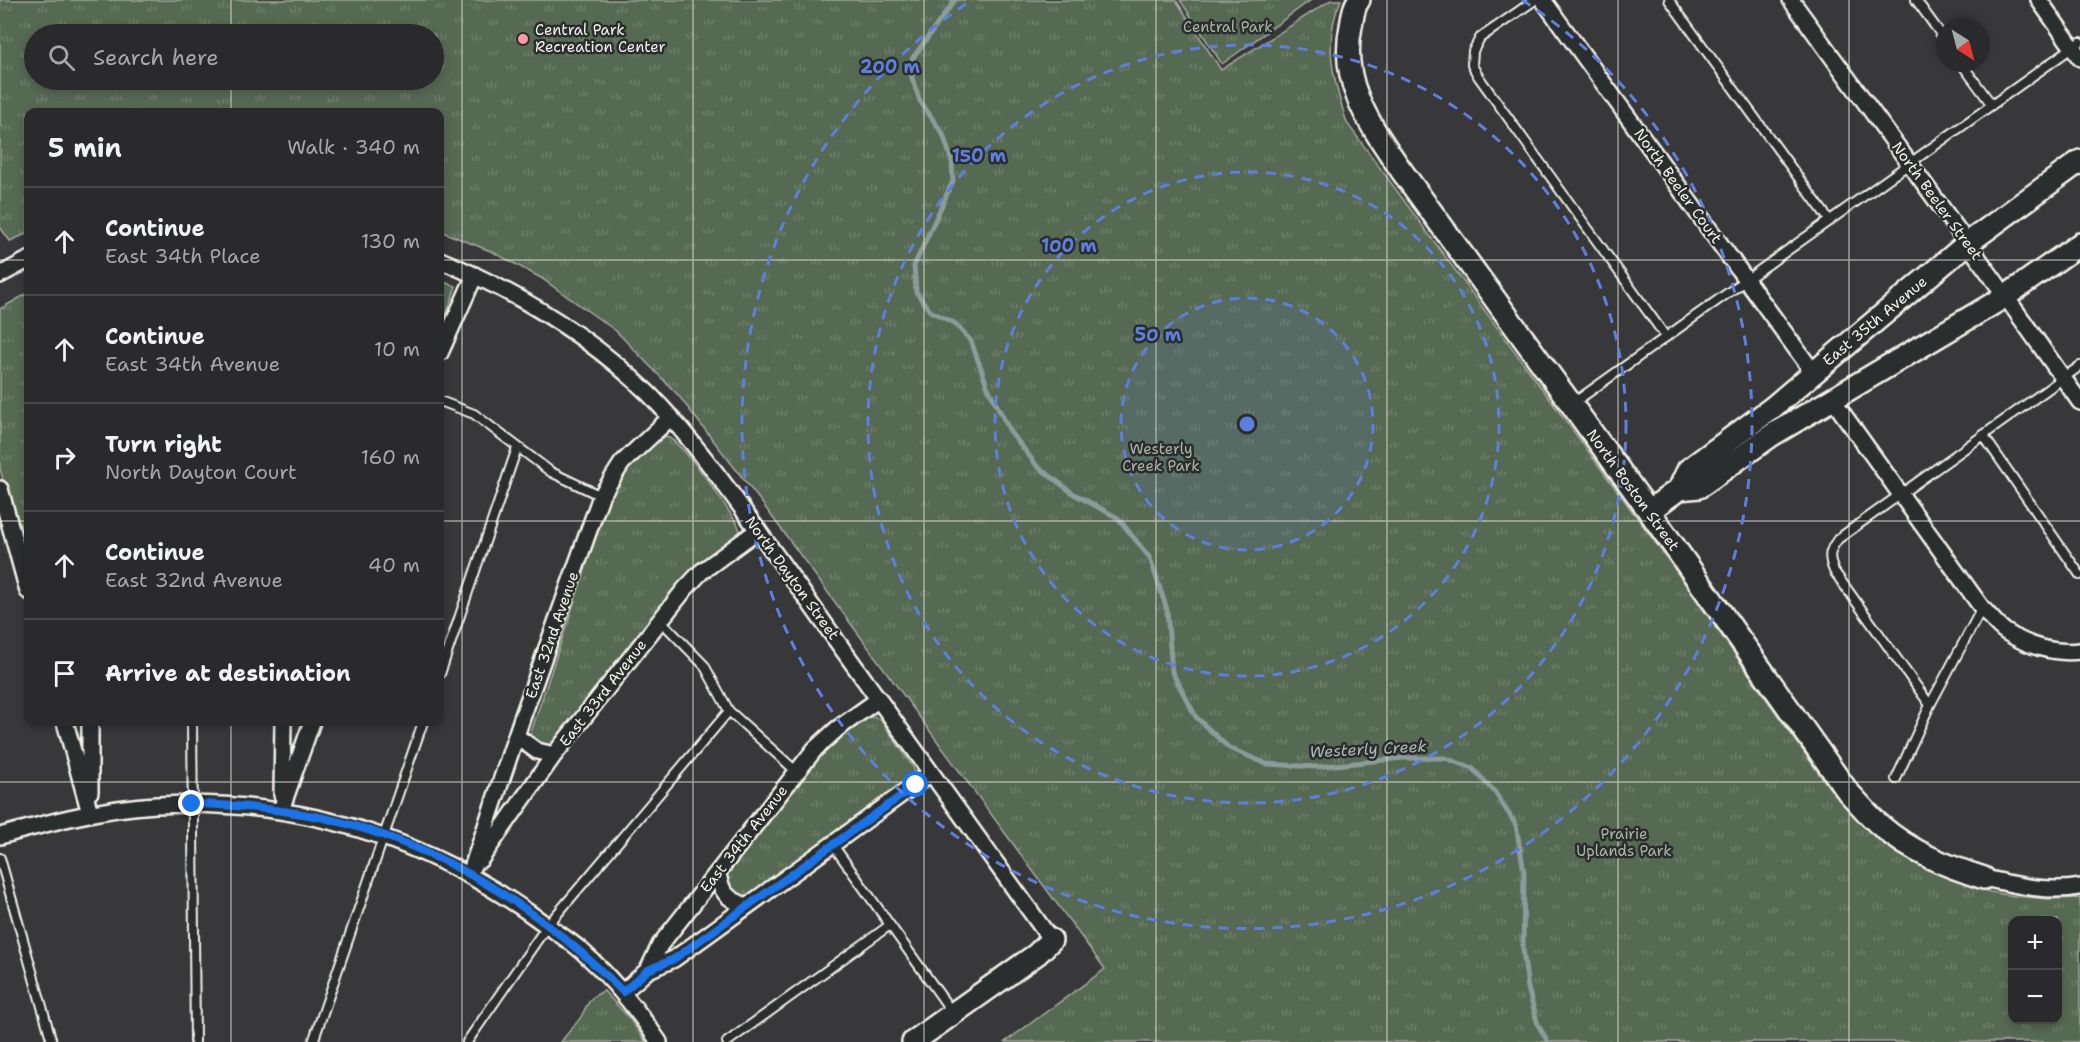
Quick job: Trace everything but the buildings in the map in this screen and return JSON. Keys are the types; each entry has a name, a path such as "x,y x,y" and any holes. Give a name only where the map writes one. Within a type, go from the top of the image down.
{"street":[{"name":"North Boston Street","path":"1359,0 1355,5 1347,44 1350,71 1358,102 1373,129 1649,511 1848,792 1880,825 1911,848 1940,863 1984,878"},
{"name":"North Beeler Court","path":"1543,0 1814,372"},
{"name":"North Beeler Street","path":"1791,0 1968,243 2080,402"},
{"path":"2039,0 2078,49"},
{"name":"East 35th Avenue","path":"1649,511 1679,489 1688,470 1744,430 1968,243 2080,161"},
{"name":"East 35th Avenue","path":"1679,489 1699,487 1772,435 2006,296 2080,243"},
{"path":"0,275 24,262"},
{"name":"North Dayton Street","path":"444,262 519,297 573,332 616,365 670,417 700,450 1051,940"},
{"path":"444,343 475,275"},
{"path":"1833,400 1982,608 2005,631 2034,646 2069,652 2080,651"},
{"name":"East 32nd Avenue","path":"470,874 601,496 622,463 670,417"},
{"path":"0,489 24,576"},
{"name":"East 33rd Avenue","path":"470,874 554,755 660,620 701,572 758,530"},
{"name":"East 34th Avenue","path":"623,992 648,970 660,945 815,749 837,729 879,699"},
{"path":"66,726 90,813"},
{"path":"90,726 90,813"},
{"path":"281,810 283,726"},
{"path":"281,810 311,726"},
{"path":"516,736 537,751 554,755"},
{"path":"282,759 305,743"},
{"path":"648,970 674,959 931,773"},
{"path":"496,796 506,823"},
{"path":"0,836 90,813 153,805 192,804 281,810 324,818 384,836 409,845 470,874 507,897 582,952 623,992 659,1042"},
{"path":"718,872 724,893 730,899 747,906"},
{"path":"1984,878 2029,888 2080,887"},
{"path":"913,1042 1037,954 1051,940"}],"lane":[{"path":"1535,0 1480,38 1473,51 1472,65 1666,337"},
{"path":"1669,0 1830,221"},
{"path":"1916,0 1936,28"},
{"path":"1571,405 1992,105 2078,49"},
{"path":"1968,72 1992,105"},
{"path":"1930,705 1834,571 1829,560 1830,549 1838,539 2080,366"},
{"path":"444,403 474,414 551,472 601,496"},
{"path":"1983,435 2080,575"},
{"path":"444,662 517,448"},
{"path":"1896,779 1930,705 1982,608"},
{"path":"660,620 704,665 729,711 797,772"},
{"path":"467,1042 547,926 729,711"},
{"path":"192,726 195,1042"},
{"path":"313,1042 422,726"},
{"path":"832,845 953,1013"},
{"path":"0,858 52,1042"},
{"path":"727,1042 890,925"}],"green space":[{"name":"Westerly Creek Park","path":"0,0 1176,0 1221,70 1331,0 1341,0 1335,15 1331,46 1334,77 1347,123 1671,564 1830,789 1877,836 1942,875 1990,892 2048,899 2080,898 2080,1042 1005,1042 1105,969 762,503 678,395 616,331 541,278 493,252 444,233 444,108 24,108 24,235 10,241 0,227"},
{"name":"Central Park","path":"1180,0 1311,0 1222,64"},
{"path":"444,282 456,286 444,322"},
{"path":"24,295 24,567 0,468 0,309"},
{"path":"666,436 684,451 705,476 738,525 739,536 556,745 549,748 534,742 531,732 608,501 632,464"},
{"path":"869,716 880,719 914,768 914,778 751,895 740,897 726,884 727,875 822,754"},
{"path":"604,991 629,1018 646,1042 561,1042 580,1018 590,1000"}],"waterway":[{"name":"Westerly Creek","path":"955,0 912,59 912,78 920,101 943,134 952,162 953,181 914,266 916,292 930,311 954,323 971,341 988,388 1010,431 1037,466 1074,494 1118,518 1150,558 1167,610 1172,672 1196,717 1229,748 1267,764 1317,767 1403,758 1445,758 1472,768 1494,791 1516,825 1524,872 1523,950 1528,988 1538,1025 1548,1042"}],"place":[{"name":"Central Park Recreation Center","path":"523,39"}],"route":[{"path":"192,804 281,810 324,818 409,845 470,874 507,897 582,952 623,992 648,970 674,959 916,785"}],"park label":[{"name":"Prairie Uplands Park","path":"1624,842"}]}
